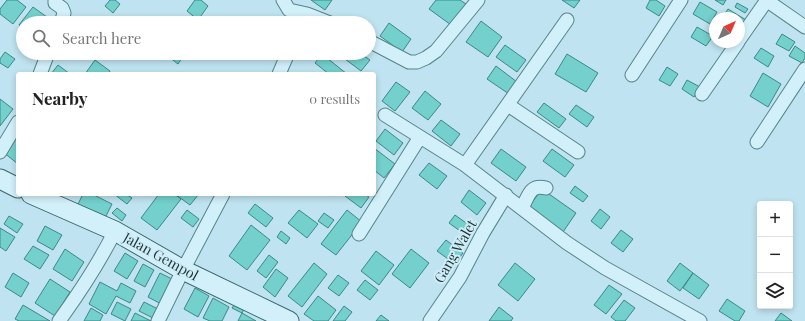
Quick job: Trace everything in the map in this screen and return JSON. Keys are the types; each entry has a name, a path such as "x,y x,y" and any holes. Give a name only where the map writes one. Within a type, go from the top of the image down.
{"main road":[{"path":"0,179 16,187"},
{"name":"Jalan Gempol","path":"36,196 115,231 183,270 285,320"}],"street":[{"path":"55,0 55,3 62,8 64,13 63,16"},
{"path":"283,0 289,10 299,16"},
{"path":"376,45 409,62 417,62 436,51 478,0"},
{"path":"632,75 681,0"},
{"path":"745,31 767,0 805,27"},
{"path":"465,165 567,20"},
{"path":"702,94 733,48"},
{"path":"41,72 45,60"},
{"path":"280,72 285,60"},
{"path":"757,142 805,69"},
{"path":"508,105 578,152"},
{"path":"385,115 465,165 567,243 605,268 700,321"},
{"path":"0,152 16,125"},
{"path":"359,234 420,137"},
{"path":"522,208 531,190 538,186 546,188"},
{"name":"Gang Walet","path":"430,321 460,277 483,233 506,195"},
{"path":"158,321 222,196"},
{"path":"59,321 78,295 103,255 115,231"}],"building":[{"path":"7,0 17,0 26,7 19,16 16,16 16,20 13,24 0,14 0,9"},
{"path":"110,0 115,0 120,4 113,13 105,6"},
{"path":"195,0 201,0 208,6 201,16 193,16 187,11"},
{"path":"311,0 332,0 325,10"},
{"path":"436,0 460,0 469,6 454,27 429,9"},
{"path":"562,0 580,0 574,8"},
{"path":"650,0 656,0 665,6 659,16 646,8"},
{"path":"715,0 726,0 723,5"},
{"path":"700,2 717,12 709,12 709,23 693,14"},
{"path":"737,3 748,9 745,13 735,7"},
{"path":"33,7 45,16 26,16"},
{"path":"728,9 733,12 726,12"},
{"path":"481,21 502,37 488,57 466,42"},
{"path":"389,23 411,39 402,52 380,36"},
{"path":"697,27 709,34 709,42 706,46 691,37"},
{"path":"782,34 795,42 789,51 776,44"},
{"path":"505,45 526,60 517,72 496,57"},
{"path":"795,46 805,53 805,58 802,63 789,56"},
{"path":"761,48 774,56 768,67 754,58"},
{"path":"5,52 15,59 8,68 0,63 0,59"},
{"path":"567,54 598,73 586,92 555,74"},
{"path":"95,60 110,71 109,72 86,72"},
{"path":"173,60 181,60 178,64"},
{"path":"317,60 330,60 344,72 326,72 315,63"},
{"path":"346,60 370,60 361,71"},
{"path":"58,65 67,72 53,72"},
{"path":"496,66 517,82 509,94 487,79"},
{"path":"667,67 678,74 670,86 659,80"},
{"path":"763,73 781,84 768,107 750,96"},
{"path":"687,80 700,87 694,97 682,89"},
{"path":"396,82 410,92 395,111 382,101"},
{"path":"425,91 441,104 428,120 412,108"},
{"path":"0,99 13,109 0,126"},
{"path":"544,103 566,119 559,128 537,112"},
{"path":"576,105 594,117 587,127 569,114"},
{"path":"441,120 460,134 451,146 432,131"},
{"path":"385,129 403,143 394,155 376,141"},
{"path":"16,135 16,162 3,152"},
{"path":"501,149 526,167 516,181 491,163"},
{"path":"552,149 574,165 565,177 543,161"},
{"path":"376,150 395,164 384,178 376,172"},
{"path":"429,163 447,176 437,189 419,175"},
{"path":"575,186 588,196 583,202 570,193"},
{"path":"542,189 576,213 563,232 528,208"},
{"path":"469,190 486,203 477,215 461,202"},
{"path":"82,196 96,196 112,204 104,220 77,206"},
{"path":"117,196 129,196 132,198 127,204"},
{"path":"158,196 177,196 181,199 157,230 141,218"},
{"path":"178,196 197,196 190,205"},
{"path":"345,196 369,197 361,208"},
{"path":"255,204 273,218 266,227 248,213"},
{"path":"117,208 126,215 122,221 112,213"},
{"path":"600,209 610,217 601,229 591,221"},
{"path":"187,210 199,219 193,227 181,218"},
{"path":"299,210 318,224 307,238 288,223"},
{"path":"347,210 362,222 336,255 321,244"},
{"path":"324,213 334,220 328,228 318,221"},
{"path":"455,215 473,228 467,236 449,223"},
{"path":"9,216 23,224 17,233 4,224"},
{"path":"251,225 270,240 247,270 229,256"},
{"path":"45,226 62,235 53,250 37,241"},
{"path":"0,228 15,237 6,251 0,247"},
{"path":"621,230 633,239 623,252 611,243"},
{"path":"281,231 290,238 286,244 277,237"},
{"path":"446,240 463,253 455,264 437,251"},
{"path":"33,246 49,255 40,269 24,259"},
{"path":"65,249 84,262 72,281 53,269"},
{"path":"411,249 429,263 410,288 392,274"},
{"path":"376,251 394,265 379,285 361,271"},
{"path":"125,253 138,261 127,279 114,271"},
{"path":"269,255 278,262 266,278 257,271"},
{"path":"314,263 327,274 302,307 288,296"},
{"path":"515,263 535,279 518,301 498,285"},
{"path":"680,263 693,273 680,291 667,281"},
{"path":"143,264 154,270 145,287 134,281"},
{"path":"276,269 288,278 275,297 263,287"},
{"path":"13,273 29,283 21,297 5,287"},
{"path":"160,273 176,281 163,305 148,297"},
{"path":"693,273 709,285 699,299 683,288"},
{"path":"338,275 349,283 339,296 328,288"},
{"path":"50,279 70,292 55,316 35,303"},
{"path":"365,280 378,290 370,300 357,290"},
{"path":"100,282 117,291 121,283 136,291 130,303 116,296 106,314 89,304"},
{"path":"609,285 622,294 606,314 594,305"},
{"path":"195,288 209,296 198,317 184,309"},
{"path":"318,296 336,310 328,321 314,321 304,314"},
{"path":"213,298 229,307 222,321 210,321 203,318"},
{"path":"727,299 745,311 739,321 735,321 719,311"},
{"path":"624,300 635,308 625,321 616,321 611,317"},
{"path":"117,302 131,309 125,321 111,314"},
{"path":"144,302 160,310 155,319 139,311"},
{"path":"236,302 245,307 242,313 232,308"},
{"path":"23,305 50,321 19,321 15,319"},
{"path":"344,306 352,312 345,321 333,321"},
{"path":"499,307 513,318 511,321 489,321"},
{"path":"91,308 103,315 100,321 84,321"},
{"path":"135,313 151,321 131,321"},
{"path":"242,313 256,321 238,321"},
{"path":"781,313 792,321 775,321"},
{"path":"381,315 389,321 376,321"}]}
